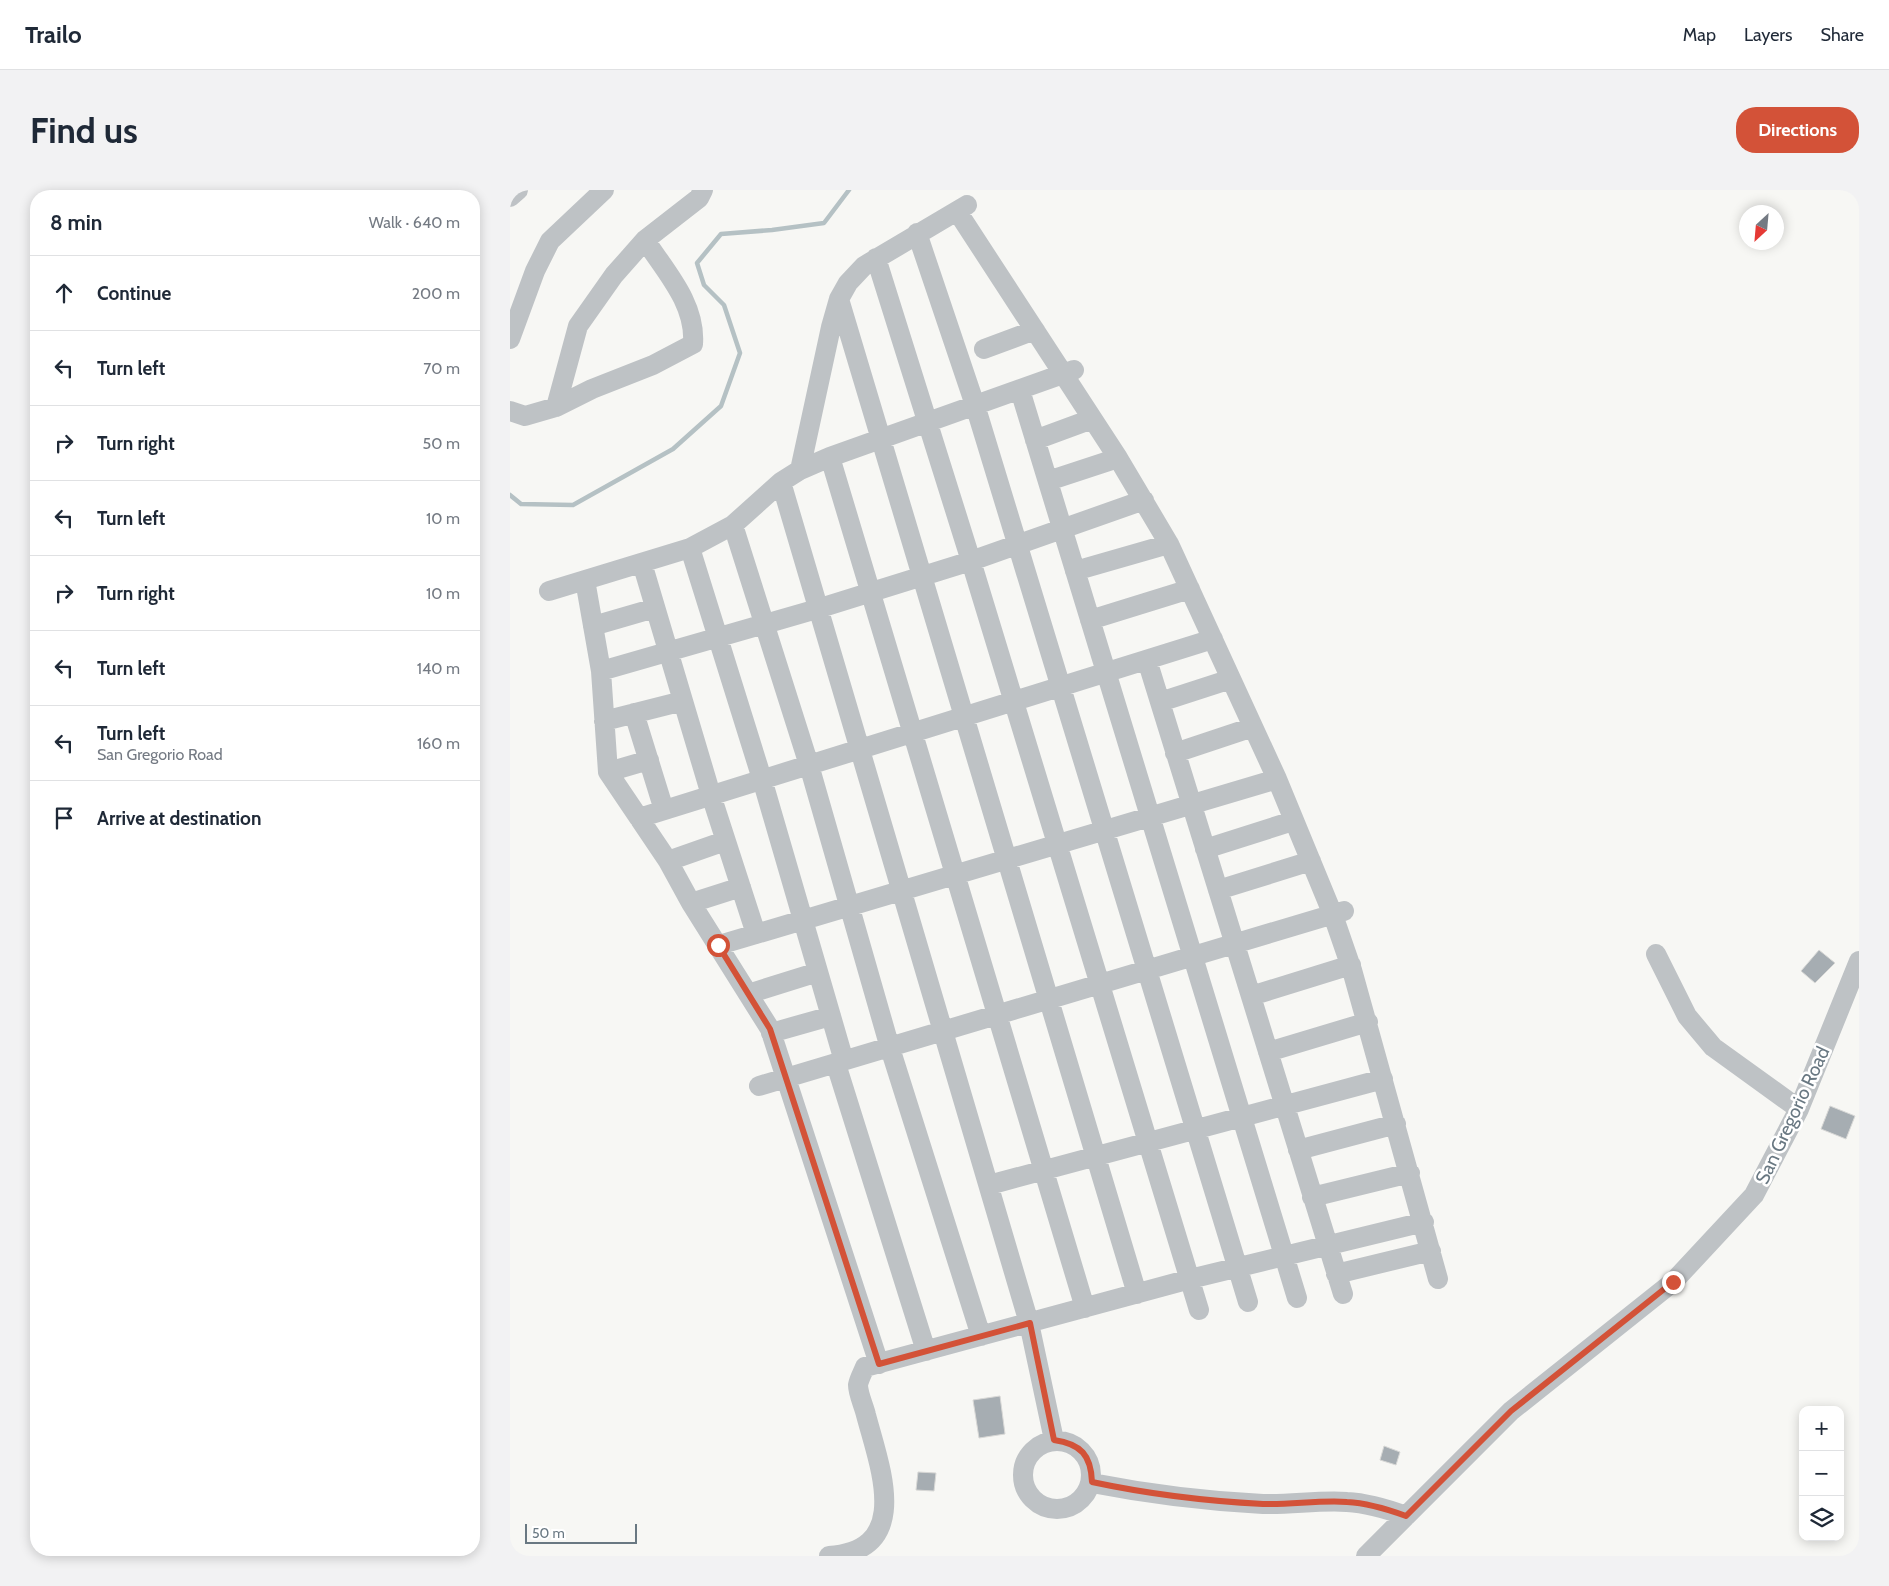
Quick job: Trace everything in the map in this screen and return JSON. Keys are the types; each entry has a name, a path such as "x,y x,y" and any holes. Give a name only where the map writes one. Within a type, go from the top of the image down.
{"street":[{"path":"510,197 518,190"},
{"path":"510,340 535,271 550,241 604,190"},
{"path":"556,407 578,326 614,275 645,240 699,198 703,190"},
{"path":"800,470 831,328 839,299 848,283 864,266 876,258 916,232 962,208 1034,330 1069,372 1092,419 1144,500 1169,544 1277,779 1311,861 1339,913 1351,965 1424,1222 1438,1279"},
{"path":"916,232 975,406 1248,1302"},
{"path":"510,411 524,416 556,407 592,389 652,365 693,344 694,329 688,305 645,240"},
{"path":"876,258 971,561 1199,1310"},
{"path":"839,299 1137,1294"},
{"path":"984,349 1034,330"},
{"path":"549,591 690,548 733,526 781,482 800,470 830,457 1069,372"},
{"path":"1020,390 1297,1298"},
{"path":"1035,440 1092,419"},
{"path":"830,457 1085,1308"},
{"path":"1048,481 1118,458"},
{"path":"781,482 817,609 1030,1323 1054,1440"},
{"path":"601,671 817,609 971,561 1144,500"},
{"path":"733,526 808,765 890,1048 981,1336"},
{"path":"1075,571 1169,544"},
{"path":"690,548 762,779 818,972 840,1063 926,1351"},
{"path":"642,563 711,795 756,934"},
{"path":"585,580 601,671 608,772 668,861 771,1033 879,1364"},
{"path":"1090,620 1190,589"},
{"path":"593,626 655,608"},
{"path":"639,818 1213,639"},
{"path":"1146,660 1342,1294"},
{"path":"1160,702 1231,678"},
{"path":"604,721 683,701"},
{"path":"634,713 664,810"},
{"path":"1175,754 1253,727"},
{"path":"608,772 649,760"},
{"path":"718,945 1151,818 1277,779"},
{"path":"1205,849 1293,821"},
{"path":"668,861 726,841"},
{"path":"1218,890 1311,861"},
{"path":"692,903 741,888"},
{"path":"759,1086 1100,986 1339,913"},
{"path":"1656,954 1687,1016 1713,1047 1799,1108"},
{"name":"San Gregorio Road","path":"1366,1556 1511,1411 1673,1282 1754,1195 1799,1108 1859,961"},
{"path":"1251,996 1351,965"},
{"path":"748,994 818,972"},
{"path":"771,1033 830,1016"},
{"path":"1268,1052 1368,1022"},
{"path":"989,1185 1383,1079"},
{"path":"1298,1150 1396,1124"},
{"path":"1312,1197 1410,1173"},
{"path":"829,1556 843,1555 868,1545 881,1528 885,1488 858,1385 865,1367 1190,1279 1424,1222"},
{"path":"1336,1274 1431,1251"},
{"path":"1054,1440 1070,1443 1083,1452 1091,1466 1092,1482 1084,1498 1070,1508 1053,1510 1037,1504 1026,1492 1022,1475 1026,1458 1038,1446 1054,1440"},
{"path":"1092,1482 1150,1494 1216,1501 1265,1504 1346,1502 1379,1506 1406,1516"}],"building":[{"path":"1819,950 1835,963 1815,983 1801,971"},
{"path":"1830,1106 1855,1116 1846,1139 1821,1129"},
{"path":"1000,1396 1005,1434 979,1438 973,1400"},
{"path":"1384,1446 1400,1452 1396,1465 1380,1460"},
{"path":"918,1472 936,1473 934,1491 916,1490"}],"waterway":[{"path":"510,495 521,504 573,505 673,449 721,406 740,353 724,305 704,285 697,263 721,234 824,223 849,190"}],"route":[{"path":"718,945 770,1029 879,1364 1030,1323 1054,1440 1070,1443 1083,1452 1091,1466 1092,1482 1150,1494 1216,1501 1265,1504 1346,1502 1379,1506 1406,1516 1511,1411 1673,1282"}]}
